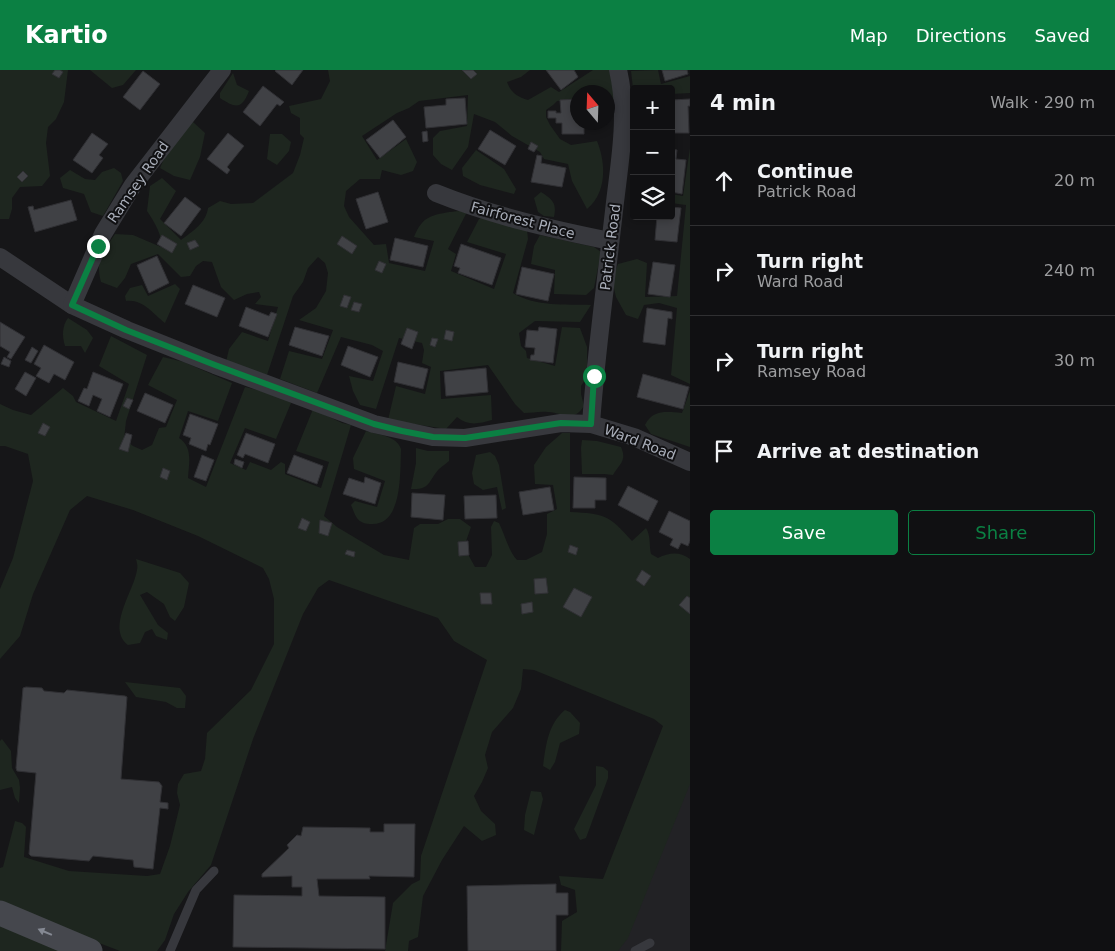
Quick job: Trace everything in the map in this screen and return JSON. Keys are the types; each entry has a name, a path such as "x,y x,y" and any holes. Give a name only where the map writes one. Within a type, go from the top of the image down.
{"main road":[{"path":"0,913 90,951"}],"street":[{"name":"Ramsey Road","path":"72,305 103,234 133,185 222,70"},
{"name":"Patrick Road","path":"591,424 594,376 623,132 622,86 618,70"},
{"name":"Fairforest Place","path":"436,193 462,203 541,227 610,241"},
{"name":"Ward Road","path":"0,257 72,305 126,330 374,424 433,437 465,438 561,423 591,424 634,437 690,462"}],"lane":[{"path":"170,951 196,890 214,871"},
{"path":"634,951 650,943"}],"shaded area":[{"path":"0,70 68,70 64,102 56,119 48,127 46,143 50,176 42,186 20,187 12,198 12,209 9,219 0,219"},
{"path":"90,70 136,70 123,85 112,88"},
{"path":"328,70 530,70 521,77 507,82 515,94 528,100 551,87 559,92 593,70 609,70 613,85 570,85 570,100 557,101 546,110 546,117 560,139 571,145 597,141 602,159 603,177 598,195 587,209 572,181 568,164 544,159 540,152 512,136 495,122 474,114 468,147 452,170 441,164 433,155 433,138 440,131 467,126 468,95 419,101 362,136 377,160 406,139 417,162 413,171 401,175 382,170 380,179 360,179 346,191 344,206 349,217 374,245 386,244 389,263 425,271 434,241 414,237 419,226 426,219 437,215 468,210 448,249 456,254 451,271 494,289 506,254 467,242 479,219 484,216 527,230 528,239 513,293 541,303 591,305 580,322 535,321 519,333 521,346 526,351 527,358 555,366 562,327 580,328 587,347 587,377 581,386 584,406 576,414 568,416 545,412 524,413 515,404 488,365 440,371 441,399 491,395 492,420 473,423 465,422 457,417 446,429 388,420 396,386 425,394 431,367 422,363 424,350 422,343 399,338 376,409 360,405 353,391 349,376 373,381 383,351 372,345 341,337 317,393 280,379 289,351 322,359 333,330 299,320 316,308 326,291 328,273 325,263 318,257 308,268 303,282 293,296 267,375 226,362 229,349 242,332 268,341 278,307 255,304 261,297 259,292 247,294 234,300 221,287 212,262 203,261 196,266 190,276 181,277 158,254 131,264 125,278 117,288 101,282 99,268 101,257 115,234 133,235 161,247 159,233 147,211 150,186 162,178 176,191 160,219 181,240 202,222 208,208 220,201 231,204 253,203 293,173 304,138 300,134 300,118 291,113 289,106 321,99 330,81"},
{"path":"658,70 661,84 690,76 690,93 675,94 675,85 633,85 631,71"},
{"path":"233,73 237,85 249,91 244,102 238,105 230,104 220,98 220,93"},
{"path":"193,122 205,133 200,157 190,180 174,176 160,168 174,143"},
{"path":"270,134 282,134 291,142 289,151 277,165 267,159"},
{"path":"690,148 690,384 671,375 677,308 659,303 644,305 638,319 626,315 616,297 612,280 618,264 637,259 647,263 645,297 677,296 686,205 675,204 675,195 683,196"},
{"path":"476,150 504,169 516,189 514,194 480,185 463,176 462,168"},
{"path":"114,168 121,173 123,181 103,216 91,212 84,194 63,188 60,178 70,170 85,179 95,180 102,172"},
{"path":"541,192 553,202 555,208 554,217 544,216 538,212 534,198"},
{"path":"540,235 594,247 601,252 594,288 586,295 554,294 555,270 531,264 534,246"},
{"path":"175,284 180,289 165,323 142,304 126,301 125,296 130,288 142,285 148,296"},
{"path":"68,318 87,330 93,338 85,353 81,346 65,346 63,331"},
{"path":"111,336 147,355 126,421 124,439 142,450 152,445 159,428 166,427 177,400 148,385 163,357 184,362 232,383 218,421 188,411 179,438 188,451 188,478 206,487 245,387 263,391 291,403 276,439 245,428 230,463 246,470 250,462 271,470 281,462 285,464 285,474 321,488 329,462 296,451 313,409 342,423 351,425 324,516 337,527 384,555 409,560 414,528 420,524 438,524 448,519 460,519 471,527 464,547 475,567 486,567 492,555 491,527 494,521 499,523 509,547 517,560 526,560 542,552 547,534 547,514 557,509 553,485 535,484 534,465 546,447 562,433 570,433 570,512 605,517 617,525 632,541 646,528 651,554 658,558 670,554 678,554 690,559 690,784 628,938 618,951 561,951 562,921 577,912 575,890 561,885 559,876 603,879 663,726 654,719 534,670 523,669 521,689 513,708 492,732 485,755 488,768 474,796 481,811 495,824 496,835 482,841 464,826 442,860 423,896 418,937 409,941 408,951 385,951 393,903 412,884 420,880 421,856 487,660 454,641 438,618 329,580 318,588 303,614 253,739 211,865 188,892 174,914 165,940 157,951 120,951 26,915 0,901 0,868 3,867 15,821 22,823 26,827 24,857 69,871 147,876 160,874 170,846 180,805 177,793 178,784 184,774 201,771 205,759 207,733 251,690 274,644 274,599 269,579 263,568 198,536 133,510 87,496 70,510 33,594 20,636 0,659 0,589 13,558 33,481 28,454 0,446 0,404 31,415 63,388 73,396 76,402 116,421 129,384 99,366"},
{"path":"690,391 690,447 651,434 645,425 648,420 656,414 682,413"},
{"path":"366,431 391,438 399,444 401,449 400,483 395,507 382,522 372,524 360,521 351,505 355,501 377,507 385,481 354,469 353,458"},
{"path":"582,440 597,441 621,447 623,459 613,475 582,474"},
{"path":"416,448 428,451 449,451 449,461 439,469 426,486 411,489 416,463"},
{"path":"490,452 495,456 499,465 506,508 502,510 497,487 483,490 474,484 472,473 476,455"},
{"path":"136,559 180,573 189,583 184,607 175,621 170,617 164,604 147,592 140,595 158,625 168,633 167,640 156,636 152,629 145,632 140,643 128,645 122,638 120,619 135,579"},
{"path":"125,682 180,688 186,696 185,708 177,708 166,702 136,697"},
{"path":"565,710 570,712 580,723 579,734 560,743 555,762 550,770 543,766 547,743 551,728"},
{"path":"2,739 11,751 12,768 19,780 19,803 15,798 12,787 0,790 0,741"},
{"path":"690,755 690,951 602,951"},
{"path":"596,766 603,767 608,771 608,778 586,838 580,840 574,829 596,785"},
{"path":"531,791 541,792 543,799 534,835 524,830 525,815"},
{"path":"0,920 65,951 0,951"}],"building":[{"path":"55,70 63,72 59,78 52,74"},
{"path":"276,70 303,70 292,85"},
{"path":"462,70 473,70 477,74 471,79"},
{"path":"546,70 574,70 578,77 561,90"},
{"path":"662,70 687,70 688,74 665,81"},
{"path":"143,71 160,84 140,110 123,97"},
{"path":"263,86 284,102 280,106 277,104 260,126 243,112"},
{"path":"465,98 467,124 426,128 424,107 446,105 446,99"},
{"path":"570,99 570,130 584,130 584,134 562,134 562,123 556,123 556,118 548,118 548,111 561,113 560,100"},
{"path":"690,99 690,106 688,106 689,133 675,133 675,100"},
{"path":"393,120 406,137 380,158 366,140"},
{"path":"490,130 516,146 505,165 478,149"},
{"path":"427,131 428,141 423,142 422,132"},
{"path":"92,133 108,144 99,155 103,158 92,173 73,160"},
{"path":"228,133 244,146 227,167 230,170 227,174 207,159"},
{"path":"531,142 538,146 534,152 528,149"},
{"path":"675,150 677,150 676,159 686,160 682,194 675,193"},
{"path":"537,155 542,156 541,163 566,168 562,187 531,182"},
{"path":"23,171 28,176 22,182 17,177"},
{"path":"378,192 388,222 366,229 356,199"},
{"path":"185,197 201,209 181,236 164,223"},
{"path":"71,200 77,220 35,232 28,207 33,206 34,210"},
{"path":"675,207 681,208 677,242 655,240 657,220 675,220"},
{"path":"162,235 177,244 172,253 157,244"},
{"path":"342,236 357,246 352,254 337,244"},
{"path":"395,238 428,246 423,267 390,260"},
{"path":"195,240 199,246 190,250 187,243"},
{"path":"461,244 501,258 492,285 458,273 460,268 454,266"},
{"path":"157,256 169,283 149,293 137,265"},
{"path":"379,261 386,264 382,273 375,270"},
{"path":"653,262 675,265 670,297 648,294"},
{"path":"522,267 554,274 548,301 516,294"},
{"path":"193,285 225,298 217,317 185,304"},
{"path":"344,295 351,297 347,308 340,306"},
{"path":"354,302 362,304 359,312 351,310"},
{"path":"246,307 269,316 271,312 277,314 268,337 239,326"},
{"path":"647,308 672,312 672,319 668,318 665,345 643,342"},
{"path":"0,322 25,337 11,359 7,357 10,352 0,346"},
{"path":"295,327 329,336 322,356 289,345"},
{"path":"539,327 557,329 553,363 530,360 531,355 534,355 535,348 525,347 527,330 538,331"},
{"path":"407,328 418,332 412,349 401,344"},
{"path":"446,330 454,332 452,341 444,339"},
{"path":"432,338 438,339 435,347 430,345"},
{"path":"44,345 74,362 65,380 54,374 49,383 36,376 41,368 34,364"},
{"path":"348,346 378,357 370,377 341,365"},
{"path":"32,347 38,351 31,363 25,360"},
{"path":"4,357 11,361 9,367 1,364"},
{"path":"398,362 428,369 423,389 394,382"},
{"path":"486,368 488,392 446,396 444,372"},
{"path":"25,372 36,378 26,396 15,389"},
{"path":"93,372 123,384 110,417 97,411 102,399 93,395 89,406 78,401 84,388 87,389"},
{"path":"643,374 689,387 683,409 637,397"},
{"path":"145,393 173,405 165,423 137,411"},
{"path":"127,398 133,400 129,409 123,406"},
{"path":"190,414 218,424 206,451 189,444 191,438 183,435"},
{"path":"43,423 50,427 45,436 38,433"},
{"path":"126,433 132,435 128,452 119,449"},
{"path":"246,433 275,444 268,463 245,454 243,458 237,455"},
{"path":"202,455 214,460 206,481 194,477"},
{"path":"294,455 323,466 317,484 287,473"},
{"path":"235,459 244,462 242,468 234,464"},
{"path":"163,468 170,471 167,480 160,477"},
{"path":"365,477 381,483 375,504 343,494 349,478 364,483"},
{"path":"574,477 606,478 606,500 595,500 595,508 573,508"},
{"path":"628,486 658,501 648,521 618,505"},
{"path":"550,487 554,510 523,515 519,492"},
{"path":"412,493 445,495 443,520 411,517"},
{"path":"496,495 497,518 465,519 464,496"},
{"path":"669,511 690,521 690,541 688,546 681,543 678,549 670,545 673,539 659,532"},
{"path":"302,518 310,522 306,531 298,528"},
{"path":"320,520 332,523 328,536 319,533"},
{"path":"468,541 469,555 459,556 458,542"},
{"path":"570,545 578,548 576,555 568,552"},
{"path":"347,550 355,552 354,557 345,554"},
{"path":"642,570 651,576 644,586 636,580"},
{"path":"546,578 548,593 535,594 534,579"},
{"path":"574,588 592,597 581,617 563,607"},
{"path":"480,593 491,593 492,604 481,604"},
{"path":"687,596 690,598 690,614 679,605"},
{"path":"532,602 533,612 522,614 521,604"},
{"path":"23,688 42,688 44,691 64,693 67,690 127,697 121,779 159,782 162,786 160,802 168,803 168,809 160,808 153,869 134,867 133,860 93,856 89,861 31,856 29,854 36,773 17,771 16,768"},
{"path":"384,824 415,824 414,877 369,876 370,879 317,879 319,896 385,897 385,949 233,947 234,895 302,896 302,887 292,887 292,876 262,877 262,874 289,848 287,845 297,835 301,836 303,827 370,828 370,832 384,832"},
{"path":"556,884 556,893 568,893 568,915 556,915 556,951 468,951 467,886"}],"route":[{"path":"98,246 72,305 126,330 374,424 433,437 465,438 561,423 591,424 594,376"}]}
